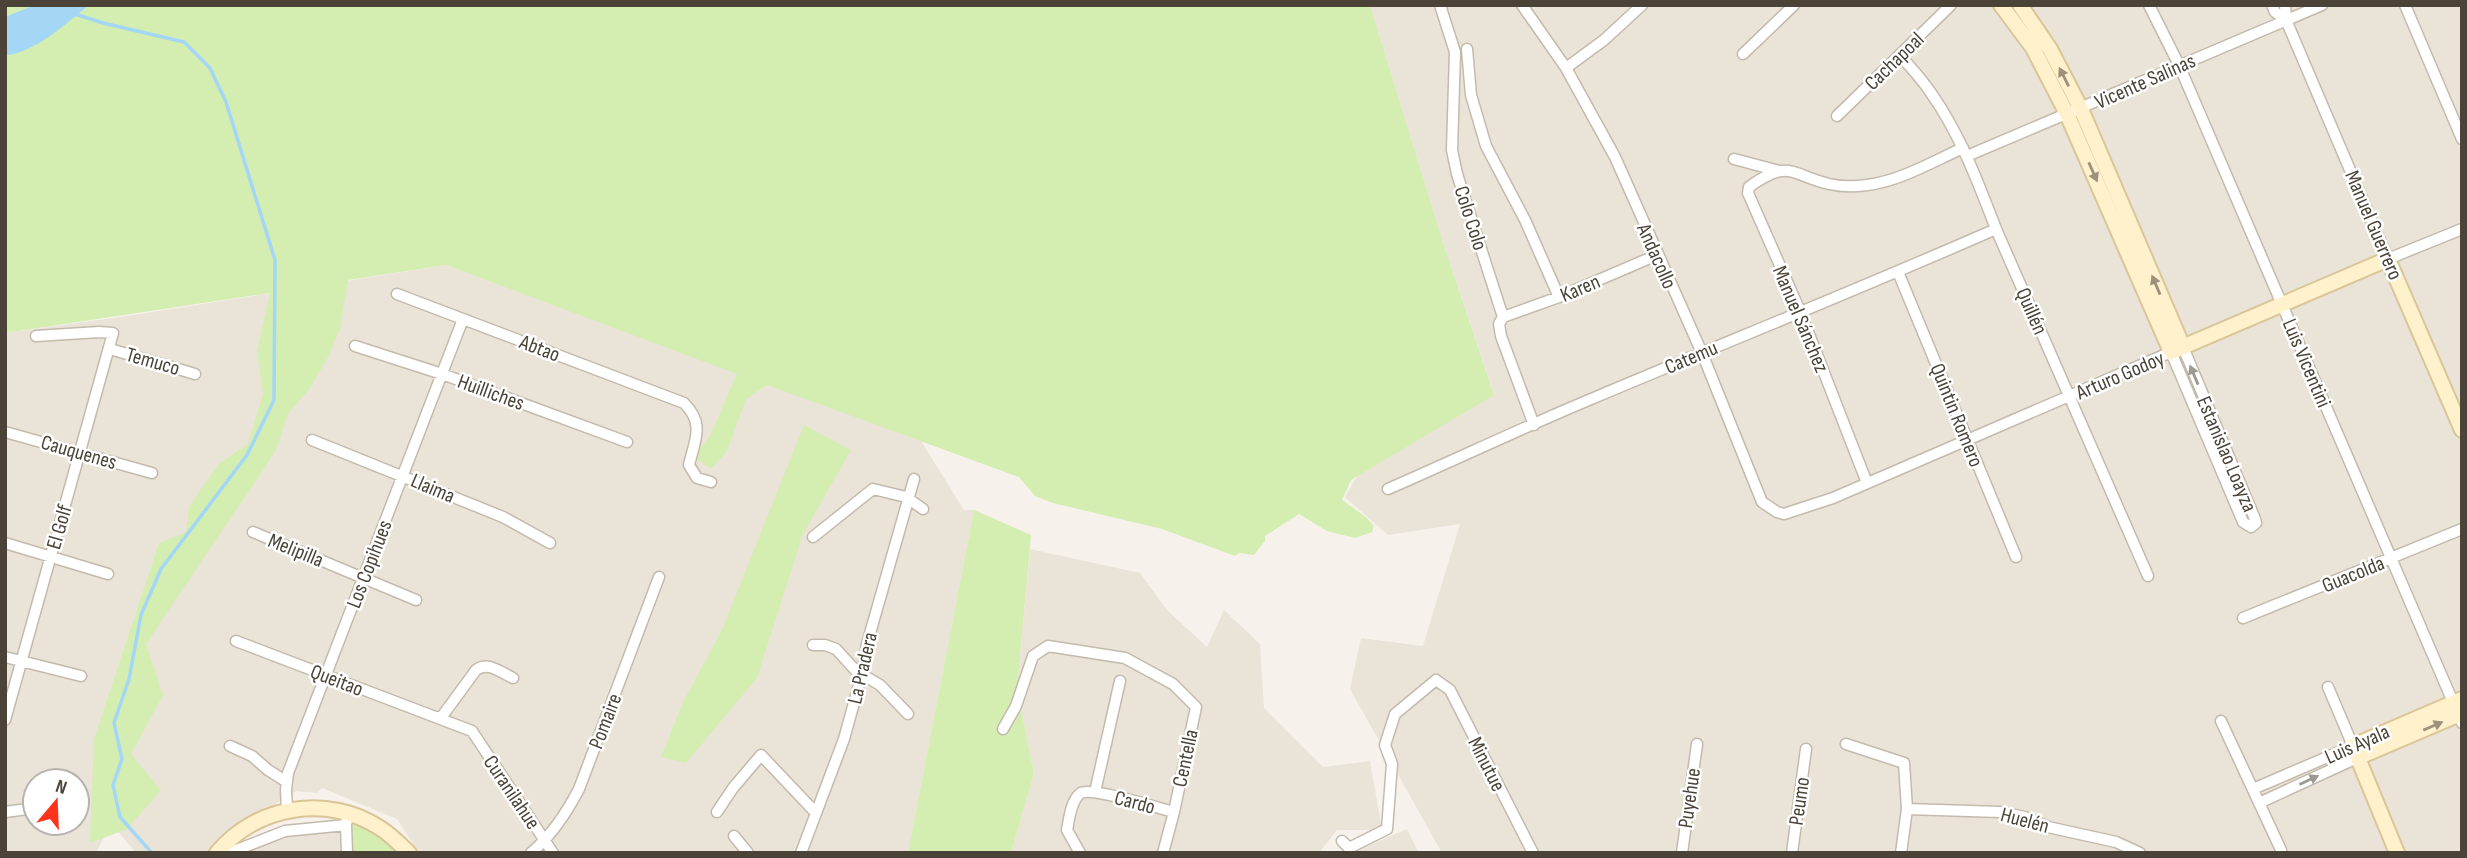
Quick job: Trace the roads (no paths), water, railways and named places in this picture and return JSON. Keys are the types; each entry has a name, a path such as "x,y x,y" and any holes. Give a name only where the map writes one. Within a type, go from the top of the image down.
{"street":[{"name":"Colo Colo","path":"1440,5 1455,52 1452,150 1457,174 1503,317 1499,324 1501,336 1534,425"},
{"name":"Andacollo","path":"1522,5 1566,68 1615,157 1702,353 1762,502 1777,512"},
{"path":"1566,68 1604,40 1642,5"},
{"path":"1744,54 1794,5"},
{"name":"Cachapoal","path":"1837,116 1951,5"},
{"name":"Estanislao Loayza","path":"2001,5 2033,48 2074,112"},
{"name":"Estanislao Loayza","path":"2020,5 2050,49 2074,112 2177,350 2255,519 2256,523 2251,527 2243,522 2177,350"},
{"name":"Luis Vicentini","path":"2149,5 2179,65 2459,710"},
{"name":"Manuel Guerrero","path":"2272,5 2286,20"},
{"name":"Manuel Guerrero","path":"2285,5 2286,20 2462,430"},
{"name":"Vicente Salinas","path":"1782,171 1790,169 1826,184 1845,187 1871,185 1894,179 2074,112 2322,5"},
{"path":"2405,5 2462,139"},
{"name":"Colo Colo","path":"1467,49 1471,95 1486,146 1525,220 1559,297"},
{"name":"Quillén","path":"1900,55 1930,92 1965,152 2148,576"},
{"path":"1734,159 1782,171"},
{"name":"Manuel Sánchez","path":"1782,171 1749,187 1748,193 1800,311 1867,483"},
{"name":"Catemu","path":"1388,489 1996,229"},
{"name":"Arturo Godoy","path":"1777,512 1784,514 1867,483 2462,229"},
{"name":"Karen","path":"1503,317 1559,297 1657,255"},
{"name":"Quintin Romero","path":"1898,272 2016,557"},
{"name":"Abtao","path":"397,294 684,403 693,412 698,425 689,465 697,478 711,482"},
{"name":"Los Copihues","path":"287,811 287,782 325,675 463,319"},
{"name":"El Golf","path":"5,720 113,334 99,332 36,337"},
{"name":"Huilliches","path":"355,346 442,374 627,442"},
{"name":"Temuco","path":"110,349 195,374"},
{"name":"Cauquenes","path":"5,432 152,473"},
{"name":"Llaima","path":"312,440 503,517 550,543"},
{"name":"La Pradera","path":"801,853 844,739 862,674 867,644 914,480"},
{"path":"813,537 873,489 907,498 923,509"},
{"name":"Guacolda","path":"2243,618 2462,529"},
{"name":"Melipilla","path":"253,532 416,600"},
{"path":"5,543 108,574"},
{"name":"Pomaire","path":"531,853 545,841 566,813 579,789 659,577"},
{"name":"Queitao","path":"236,641 472,731"},
{"path":"813,645 836,649 851,667 880,685 908,714"},
{"name":"Centella","path":"1003,729 1016,706 1033,656 1048,646 1125,658 1173,684 1196,707 1163,853"},
{"path":"5,657 81,676"},
{"path":"438,718 482,666 488,666 513,678"},
{"name":"Minutue","path":"1342,841 1349,848 1387,829 1392,764 1385,745 1395,714 1436,680 1450,690 1533,853"},
{"path":"1080,853 1067,830 1069,819 1080,793 1095,792 1120,681"},
{"path":"2328,687 2397,853"},
{"name":"Luis Ayala","path":"2253,789 2459,710"},
{"path":"2221,721 2281,850"},
{"name":"Curanilahue","path":"472,731 553,853"},
{"name":"Puyehue","path":"1682,853 1697,744"},
{"path":"1846,744 1904,762 1907,808 1901,853"},
{"path":"230,746 252,756 287,782"},
{"name":"Peumo","path":"1792,853 1806,748"},
{"name":"Luis Ayala","path":"2259,803 2356,751"},
{"path":"717,812 761,755 816,813"},
{"name":"Cardo","path":"1095,792 1174,812"},
{"path":"217,853 233,836 251,824 287,811 312,807 379,827 409,853"},
{"name":"Huelén","path":"1907,808 2000,812 2025,817 2048,827 2140,853"},
{"path":"229,853 285,831 347,819"},
{"path":"347,819 347,853"},
{"path":"734,836 748,853"}],"water":[{"path":"35,5 89,5 38,44 16,54 5,55 5,17"}],"waterway":[{"path":"75,14 184,42 210,68 226,102 275,260 274,400 247,455 161,569 141,615 129,679 114,723 122,759 113,785 120,817 151,852"}]}
